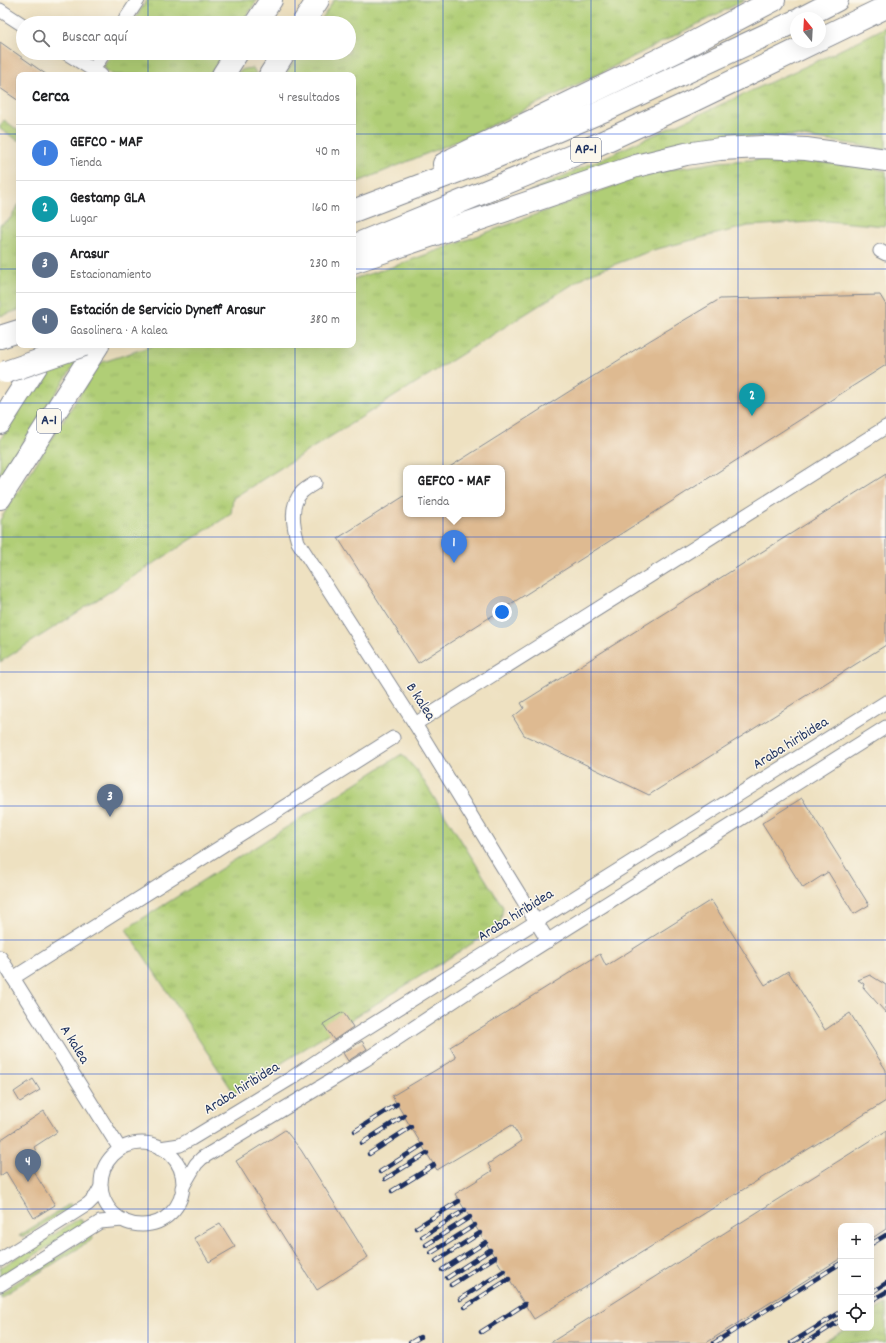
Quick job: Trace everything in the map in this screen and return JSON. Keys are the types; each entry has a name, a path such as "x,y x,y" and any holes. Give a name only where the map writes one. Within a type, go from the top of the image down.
{"highway":[{"path":"261,16 271,0"},
{"path":"308,16 318,0"},
{"path":"397,194 453,159 677,51 774,0"},
{"path":"814,12 837,0"},
{"path":"826,36 886,7"},
{"name":"AP-1","path":"356,210 498,156 603,111 790,24"},
{"name":"AP-1","path":"356,245 579,153 686,104 802,48"},
{"path":"225,72 233,60"},
{"path":"272,72 280,60"},
{"path":"356,261 636,166 686,154 720,149 777,148 806,149 886,160"},
{"path":"0,337 16,332"},
{"path":"0,423 48,348"},
{"path":"3,373 75,348"},
{"name":"A-1","path":"0,498 96,348"}],"street":[{"path":"128,16 138,0"},
{"path":"0,10 16,20"},
{"path":"77,60 97,72 101,60"},
{"path":"415,724 886,427"},
{"name":"B kalea","path":"315,483 303,491 298,497 294,510 293,525 298,542 415,724 548,941"},
{"name":"Araba hiribidea","path":"160,1148 180,1145 191,1139 886,702"},
{"path":"182,1188 196,1164 202,1158 365,1060 490,977 886,727"},
{"path":"13,978 393,738"},
{"name":"A kalea","path":"0,957 120,1149"},
{"path":"133,1144 147,1144 160,1148 170,1155 178,1165 182,1176 180,1199 165,1217 154,1223 144,1225 133,1224 123,1220 112,1212 104,1200 101,1187 105,1165 120,1149 133,1144"},
{"path":"0,1260 88,1204 96,1196 101,1187"},
{"path":"0,1285 100,1222 123,1220"}],"green space":[{"path":"147,0 257,0 247,16 137,16"},
{"path":"334,0 745,0 595,76 467,137 356,183 356,72 287,72 295,60 356,60 356,16 324,16"},
{"path":"886,27 886,150 796,136 739,137 528,192 826,57"},
{"path":"108,60 220,60 212,72 109,72 104,66"},
{"path":"253,68 255,72 238,72 244,69"},
{"path":"4,120 16,129 16,139 0,129 0,126"},
{"path":"784,158 866,167 886,171 886,226 827,221 748,226 653,250 589,274 233,498 231,514 0,662 0,520 100,363 146,348 356,348 356,278 395,266 649,173 718,162"},
{"path":"16,209 16,311 0,316 0,225 10,219"},
{"path":"58,348 85,348 0,480 0,440"},
{"path":"402,754 418,772 503,907 500,926 234,1093 126,929"},
{"path":"71,1203 71,1207 23,1237 19,1236"},
{"path":"80,1218 84,1224 0,1277 0,1268"},
{"path":"92,1235 92,1239 90,1241 0,1297 0,1293"},
{"path":"886,1304 886,1343 823,1343 842,1331 874,1331 874,1311"}],"building":[{"path":"0,42 16,53 16,60 26,60 43,72 16,72 16,99 0,88"},
{"path":"880,295 886,305 886,365 418,663 338,538 403,497 403,517 505,517 505,465 453,465 649,341 720,299"},
{"path":"886,474 886,645 649,795 524,735 513,717 524,708 521,703"},
{"path":"802,798 869,905 854,914 828,872 803,888 762,823"},
{"path":"711,900 765,985 788,971 825,1030 850,1013 886,1070 886,1101 534,1319 455,1194 492,1171 488,1164 522,1141 512,1125 437,1170 392,1096 456,1058 450,1047 600,954 606,966"},
{"path":"870,975 886,985 886,1013 863,987 864,984 858,980"},
{"path":"343,1012 353,1027 334,1040 323,1024"},
{"path":"362,1041 367,1049 348,1061 343,1053"},
{"path":"33,1079 40,1090 20,1102 14,1092"},
{"path":"44,1111 57,1132 34,1147 37,1153 26,1160 55,1205 34,1218 6,1172 0,1176 0,1140"},
{"path":"285,1130 301,1150 368,1257 317,1290 236,1161"},
{"path":"886,1131 886,1229 874,1237 874,1223 838,1223 838,1260 706,1343 550,1343"},
{"path":"220,1223 235,1247 209,1262 194,1238"}],"railway":[{"path":"355,1131 397,1104"},
{"path":"362,1143 404,1116"},
{"path":"369,1154 411,1127"},
{"path":"380,1172 422,1145"},
{"path":"385,1179 427,1153"},
{"path":"392,1191 434,1165"},
{"path":"416,1228 459,1201"},
{"path":"422,1237 465,1210"},
{"path":"426,1245 470,1217"},
{"path":"431,1253 475,1225"},
{"path":"436,1261 480,1233"},
{"path":"874,1242 886,1235"},
{"path":"442,1270 486,1242"},
{"path":"447,1278 490,1250"},
{"path":"451,1285 495,1257"},
{"path":"714,1343 838,1265"},
{"path":"460,1299 504,1271"},
{"path":"465,1307 509,1279"},
{"path":"874,1291 886,1283"},
{"path":"874,1299 886,1292"},
{"path":"481,1332 525,1304"},
{"path":"791,1343 838,1314"},
{"path":"805,1343 838,1322"},
{"path":"410,1343 420,1337"}],"place":[{"name":"Gestamp GLA","path":"752,416"},
{"name":"GEFCO - MAF","path":"454,563"},
{"name":"Arasur","path":"110,817"},
{"name":"Estación de Servicio Dyneff Arasur","path":"28,1182"}]}
